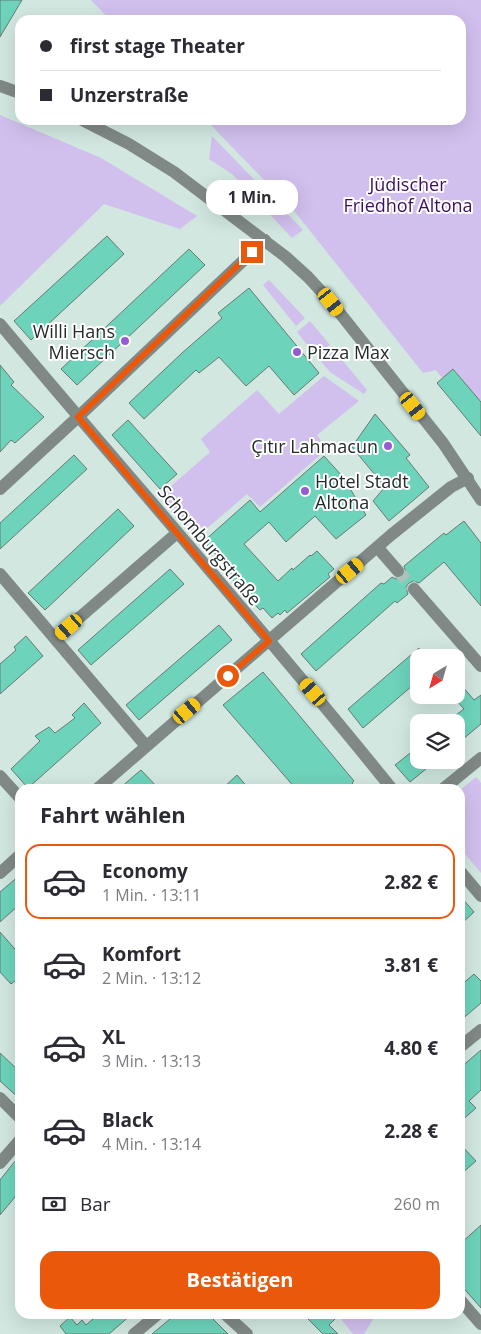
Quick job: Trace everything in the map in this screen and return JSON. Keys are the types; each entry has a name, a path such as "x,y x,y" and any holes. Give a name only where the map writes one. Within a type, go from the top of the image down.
{"street":[{"path":"0,86 15,91"},
{"path":"91,125 154,158 216,202 286,256 308,277 331,302 438,436 481,500"},
{"path":"0,489 265,240"},
{"name":"Schomburgstraße","path":"0,324 318,698 388,784"},
{"path":"103,784 378,548 451,487 468,478"},
{"path":"56,638 176,533"},
{"path":"378,548 398,571"},
{"path":"0,574 146,746"},
{"path":"414,589 481,666"},
{"path":"449,784 481,758"},
{"path":"0,776 15,792"},
{"path":"0,873 15,860"},
{"path":"465,876 481,896"},
{"path":"465,1044 481,1030"},
{"path":"0,1098 15,1113"},
{"path":"0,1163 15,1146"},
{"path":"465,1306 481,1324"},
{"path":"134,1334 152,1319"},
{"path":"230,1319 247,1334"}],"green space":[{"name":"Jüdischer Friedhof Altona","path":"91,0 481,0 480,401 454,369 442,378 436,370 423,373 295,212 211,125 466,125 466,15 105,15"},
{"path":"0,115 15,121 15,125 23,125 101,158 197,216 180,229 104,204 0,306"},
{"path":"212,136 303,230 292,238 232,174 209,159"},
{"path":"269,280 305,318 296,326 263,285"},
{"path":"310,321 330,345 316,356 297,332"},
{"path":"333,349 367,390 364,394 330,372 320,360"},
{"path":"324,376 359,401 317,435 327,449 260,507 247,494 197,537 161,495 210,452 201,439 257,390 279,414"},
{"path":"476,777 481,783 481,873 465,854 465,786"},
{"path":"341,1319 373,1319 364,1334 353,1334"}],"building":[{"path":"0,0 22,0 0,37"},
{"path":"107,236 124,254 31,340 14,321"},
{"path":"189,249 205,265 77,385 61,369"},
{"path":"249,288 319,373 294,395 269,366 246,386 219,357 199,373 196,370 144,419 129,403 222,318 218,313"},
{"path":"0,365 14,382 11,385 44,417 15,443 11,440 0,452"},
{"path":"453,369 481,402 481,436 437,383"},
{"path":"375,414 410,455 406,458 429,487 389,521 373,501 385,487 352,447"},
{"path":"128,420 177,474 160,489 112,435"},
{"path":"74,455 87,469 0,549 0,523"},
{"path":"324,456 343,477 366,515 336,539 315,516 286,542 269,522 244,544 278,581 292,568 293,570 317,551 334,569 328,574 330,577 287,613 285,610 280,615 278,613 272,618 263,608 260,610 251,601 225,571 229,567 221,561 204,541 250,500 260,512"},
{"path":"118,509 134,526 45,610 28,593"},
{"path":"464,521 481,543 481,606 444,562 419,583 413,581 409,583 406,587 408,594 397,603 395,601 316,671 301,654 381,583 384,584 392,577 396,579 403,577 406,573 404,566 444,533 446,535"},
{"path":"170,569 184,584 91,665 78,650"},
{"path":"219,625 232,640 139,720 126,705"},
{"path":"26,636 43,656 0,694 0,664 16,650 14,647"},
{"path":"410,656 410,688 363,728 348,709"},
{"path":"263,672 354,781 353,784 292,784 223,705"},
{"path":"465,690 474,700 481,695 481,724 465,737 465,714 457,714 464,709 460,704 465,704"},
{"path":"84,703 101,723 32,784 24,784 11,769 40,741 35,736 49,727 55,733 75,718 72,715"},
{"path":"410,753 410,769 426,769 410,782 395,765"},
{"path":"141,770 154,784 125,784"},
{"path":"237,775 245,784 227,784"},
{"path":"15,879 15,908 0,922 0,892"},
{"path":"465,902 474,912 465,920"},
{"path":"0,932 15,949 15,981 11,984 0,972"},
{"path":"474,974 481,981 481,1003 465,1017 465,982"},
{"path":"481,1050 481,1090 469,1101 476,1108 465,1118 465,1064"},
{"path":"0,1053 15,1067 15,1094 0,1081"},
{"path":"465,1149 476,1161 465,1171"},
{"path":"15,1161 15,1197 0,1215 0,1180"},
{"path":"481,1225 481,1308 465,1290 465,1239"},
{"path":"68,1319 72,1319 77,1325 82,1320 86,1325 93,1319 126,1319 109,1334 66,1334 60,1326"},
{"path":"170,1319 213,1319 228,1334 152,1334"},
{"path":"308,1319 335,1319 329,1325 338,1334 323,1334"}],"tunnel":[{"path":"398,571 414,589"}],"place":[{"name":"Willi Hans Miersch","path":"125,341"},
{"name":"Pizza Max","path":"297,352"},
{"name":"Çıtır Lahmacun","path":"388,446"},
{"name":"Hotel Stadt Altona","path":"305,491"}],"route":[{"path":"228,676 269,641 78,417 252,252"}]}
